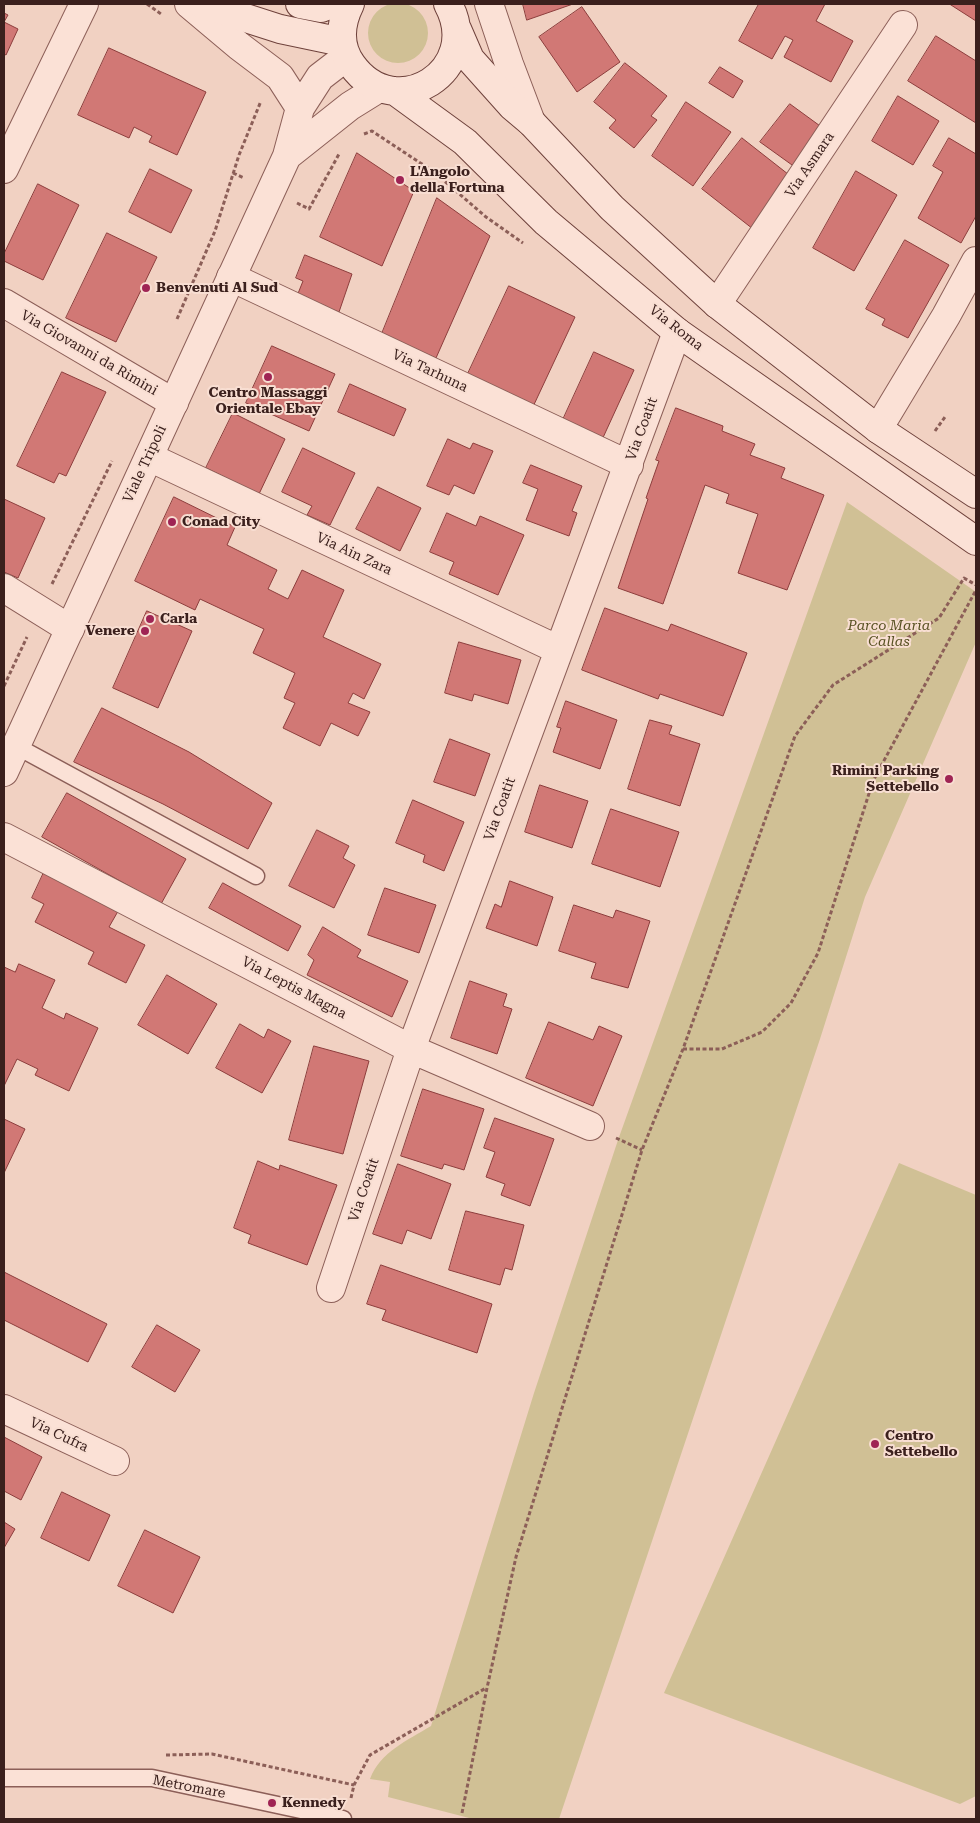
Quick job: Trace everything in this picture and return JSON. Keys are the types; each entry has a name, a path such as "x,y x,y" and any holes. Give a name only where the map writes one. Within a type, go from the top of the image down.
{"street":[{"path":"4,169 84,4"},
{"path":"190,4 239,46 280,77 300,108"},
{"path":"202,4 344,50 342,29 344,16 350,4"},
{"path":"300,4 321,8 331,4"},
{"path":"448,4 454,14 457,29 470,59 512,106 530,122 612,208 717,304 878,429 976,494"},
{"path":"489,4 530,122"},
{"name":"Via Asmara","path":"717,304 903,25"},
{"path":"387,90 409,91 423,87 435,80 445,69 452,57 457,29"},
{"name":"Viale Tripoli","path":"4,772 287,156 300,108 320,77 344,50"},
{"name":"Via Roma","path":"344,50 360,76 387,90 465,142 546,222 677,332 976,541"},
{"name":"Viale Tripoli","path":"287,156 350,106 387,90"},
{"path":"878,429 946,316 976,261"},
{"name":"Via Tarhuna","path":"232,277 629,465"},
{"name":"Via Giovanni da Rimini","path":"4,303 174,403"},
{"name":"Via Coatit","path":"331,1288 412,1049 677,332"},
{"name":"Via Ain Zara","path":"148,457 559,650"},
{"path":"4,588 70,629"},
{"name":"Via Leptis Magna","path":"4,837 412,1049 590,1126"},
{"name":"Via Cufra","path":"4,1409 115,1461"}],"lane":[{"path":"16,746 256,876"},
{"name":"Metromare","path":"4,1778 152,1778 342,1819"}],"path":[{"path":"175,323 215,231 239,155 263,95"},
{"path":"361,136 372,131 434,172"},
{"path":"309,209 341,150"},
{"path":"932,436 945,417"},
{"path":"4,686 113,458"},
{"path":"462,1813 487,1688 519,1548 642,1150 683,1049 795,736 833,685 939,618 964,578 976,586"},
{"path":"683,1049 722,1049 762,1032 791,1003 818,953 872,780 976,590"},
{"path":"350,1801 354,1785 370,1755 487,1688"}],"green space":[{"path":"398,3 415,8 423,16 428,33 423,50 415,58 398,63 381,58 373,50 368,33 373,16 381,8"},
{"name":"Parco Maria Callas","path":"847,502 976,592 976,642 865,897 820,1039 559,1819 473,1819 388,1797 390,1782 370,1779 381,1761 388,1754 431,1726 534,1393 618,1140"},
{"name":"Centro Settebello","path":"899,1163 976,1195 976,1796 960,1804 664,1693"}],"building":[{"path":"523,4 573,4 527,20"},
{"path":"759,4 825,4 816,21 853,41 831,82 784,57 793,40 785,36 772,59 739,41"},
{"path":"976,4 976,21 951,5"},
{"path":"582,7 620,62 577,92 539,37"},
{"path":"4,13 8,15 4,22"},
{"path":"4,22 18,29 6,55 4,54"},
{"path":"936,36 976,61 976,123 908,81"},
{"path":"109,48 206,92 177,155 149,142 152,136 134,127 129,138 78,115"},
{"path":"625,63 667,96 651,116 657,120 634,148 609,128 616,120 594,102"},
{"path":"720,67 743,81 733,98 709,83"},
{"path":"898,96 939,121 913,165 872,141"},
{"path":"686,102 731,132 693,186 652,156"},
{"path":"790,104 827,131 799,170 760,142"},
{"path":"742,138 793,178 753,229 702,189"},
{"path":"949,138 976,154 976,216 961,243 918,218 943,172 933,166"},
{"path":"357,153 414,191 382,266 320,237"},
{"path":"150,169 192,190 171,233 129,212"},
{"path":"856,171 897,195 854,271 813,248"},
{"path":"38,184 79,205 43,280 4,261 4,254"},
{"path":"437,198 490,236 436,358 381,336"},
{"path":"107,233 157,257 116,342 66,318"},
{"path":"905,240 949,265 908,338 882,325 885,319 866,309"},
{"path":"305,255 352,274 339,312 297,296 303,281 296,278"},
{"path":"509,286 575,317 531,411 465,380"},
{"path":"272,346 335,374 309,431 246,403"},
{"path":"594,352 634,370 601,442 561,424"},
{"path":"62,372 106,392 66,476 59,473 54,483 17,466"},
{"path":"350,384 406,409 394,436 338,412"},
{"path":"676,408 723,426 722,431 755,444 750,455 785,468 781,478 824,495 787,590 738,573 758,514 726,503 729,494 705,485 663,604 618,588 648,499 646,498 659,461 656,460"},
{"path":"233,413 285,439 259,494 206,468"},
{"path":"448,439 470,449 473,443 493,451 474,494 454,485 449,495 427,486"},
{"path":"303,448 355,473 330,525 307,515 312,506 282,492"},
{"path":"531,465 582,486 572,511 577,513 569,536 526,520 538,489 523,483"},
{"path":"378,487 421,508 400,551 356,529"},
{"path":"174,497 235,527 227,545 277,570 268,589 288,599 302,570 344,590 323,637 381,664 364,699 353,693 348,703 370,712 358,736 331,723 320,746 283,728 295,703 284,698 295,673 253,653 264,629 200,599 195,610 135,581"},
{"path":"4,499 45,518 18,578 4,572"},
{"path":"447,513 476,526 480,516 524,535 498,595 449,574 454,562 430,552"},
{"path":"605,608 668,631 671,624 747,653 723,716 660,694 658,699 582,670"},
{"path":"147,611 192,631 158,708 113,688"},
{"path":"459,642 521,660 508,704 474,694 472,701 445,693"},
{"path":"566,701 617,720 600,769 553,752 561,728 557,727"},
{"path":"102,708 189,752 272,803 248,849 163,804 74,762"},
{"path":"650,720 672,726 669,734 700,744 680,806 628,789"},
{"path":"450,739 490,754 475,796 434,782"},
{"path":"540,785 588,801 572,848 525,832"},
{"path":"67,793 186,859 161,904 42,837"},
{"path":"413,800 464,822 444,871 423,862 425,855 396,843"},
{"path":"611,809 679,832 660,887 592,864"},
{"path":"317,830 349,846 343,858 355,865 334,908 289,886"},
{"path":"46,868 121,906 109,927 145,945 126,983 88,964 94,952 35,922 44,904 32,898"},
{"path":"510,881 553,897 537,946 486,928 495,904 501,907"},
{"path":"223,883 301,926 288,951 209,908"},
{"path":"385,888 436,905 419,953 368,935"},
{"path":"574,905 613,918 616,910 650,921 628,988 591,978 596,963 559,951"},
{"path":"323,927 361,950 357,957 408,981 392,1017 307,975 314,960 308,955"},
{"path":"19,964 55,980 42,1008 64,1019 66,1013 98,1028 69,1091 35,1075 38,1069 17,1059 4,1086 4,967 15,972"},
{"path":"167,975 217,1004 188,1054 138,1025"},
{"path":"470,981 507,994 503,1006 512,1009 497,1054 451,1038"},
{"path":"549,1022 593,1040 599,1026 622,1036 593,1106 526,1078"},
{"path":"240,1024 264,1038 268,1029 291,1041 262,1093 216,1068"},
{"path":"314,1046 369,1061 343,1154 289,1140"},
{"path":"423,1089 484,1109 464,1170 444,1164 442,1169 401,1156"},
{"path":"495,1118 554,1139 530,1206 501,1195 505,1184 486,1177 495,1152 484,1148"},
{"path":"4,1119 25,1129 4,1173"},
{"path":"258,1161 279,1170 280,1165 337,1185 307,1265 248,1243 251,1235 234,1228"},
{"path":"398,1164 451,1184 431,1239 407,1230 402,1244 373,1234"},
{"path":"466,1211 524,1225 512,1270 505,1268 500,1285 449,1270"},
{"path":"381,1265 492,1304 477,1353 382,1320 386,1310 367,1304"},
{"path":"4,1272 107,1324 88,1362 4,1320"},
{"path":"157,1325 200,1350 175,1392 132,1367"},
{"path":"4,1437 42,1457 21,1500 4,1491"},
{"path":"62,1492 110,1515 89,1561 41,1538"},
{"path":"4,1522 15,1529 4,1548"},
{"path":"145,1530 200,1557 173,1613 118,1586"}],"place":[{"name":"L'Angolo della Fortuna","path":"400,180"},
{"name":"Benvenuti Al Sud","path":"146,288"},
{"name":"Centro Massaggi Orientale Ebay","path":"268,377"},
{"name":"Conad City","path":"172,522"},
{"name":"Carla","path":"150,619"},
{"name":"Venere","path":"145,631"},
{"name":"Rimini Parking Settebello","path":"949,779"},
{"name":"Centro Settebello","path":"875,1444"},
{"name":"Kennedy","path":"272,1803"}]}
